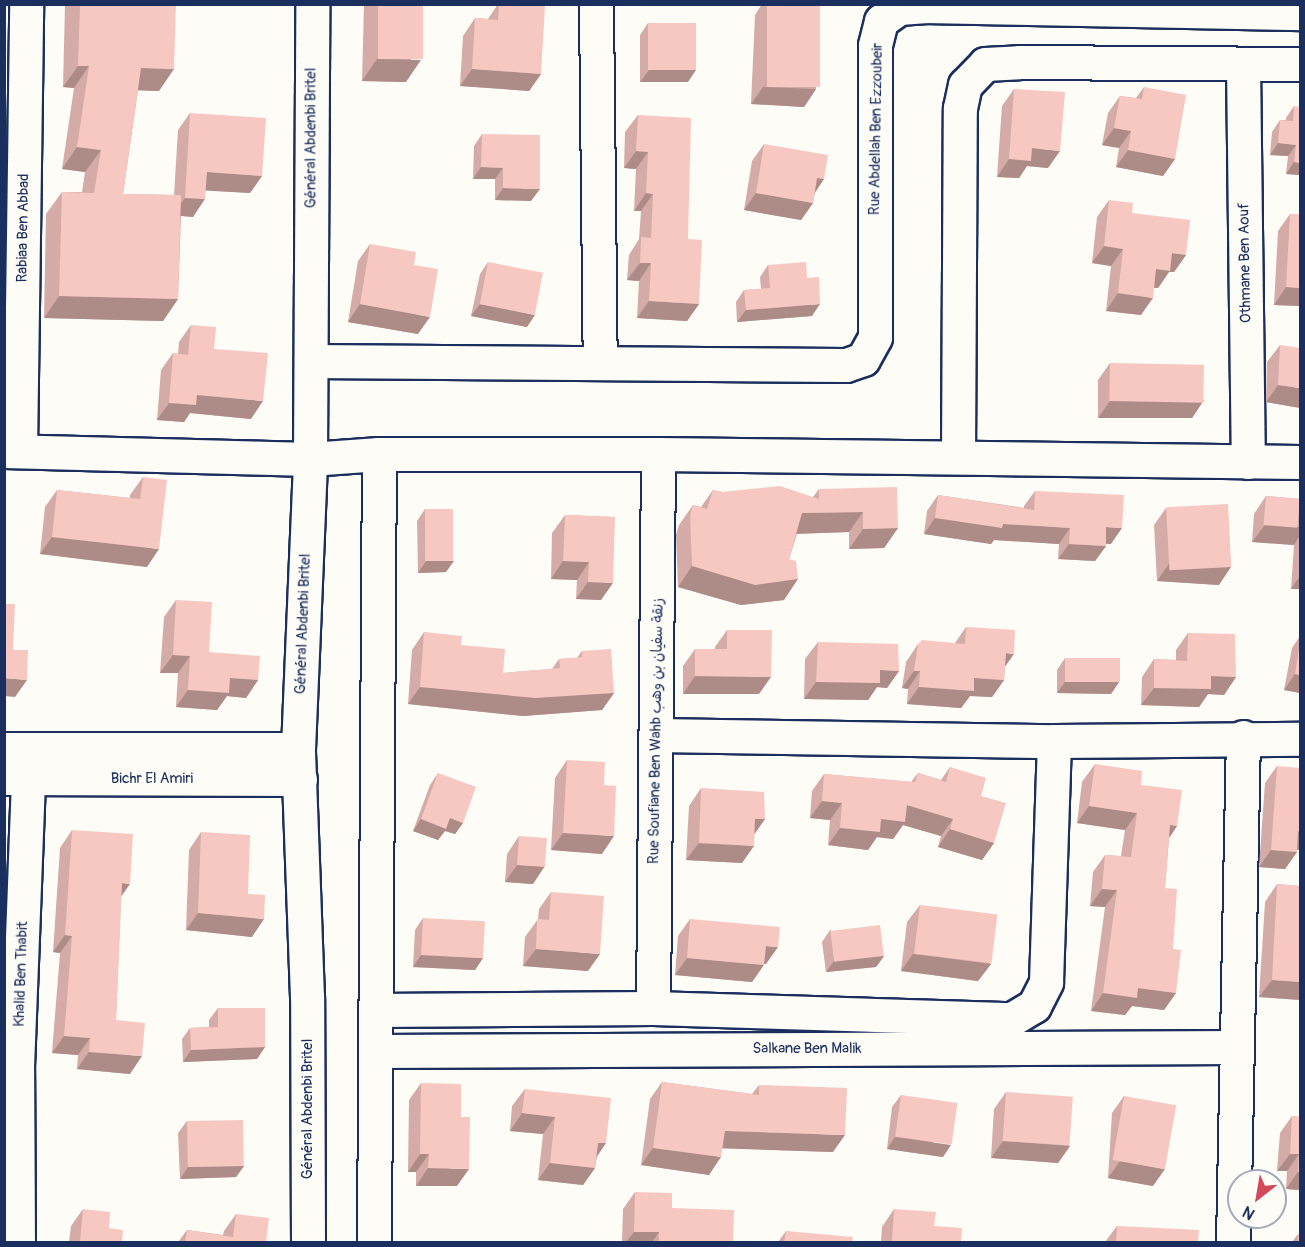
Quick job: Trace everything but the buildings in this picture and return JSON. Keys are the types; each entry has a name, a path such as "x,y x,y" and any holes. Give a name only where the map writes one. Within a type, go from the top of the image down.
{"street":[{"name":"Rabiaa Ben Abbad","path":"12,451 26,4"},
{"name":"Général Abdenbi Britel","path":"308,1242 307,997 299,764 310,459 312,4"},
{"path":"311,361 600,362 596,4"},
{"name":"Rue Abdellah Ben Ezzoubeir","path":"600,362 846,365 863,359 875,337 874,45 881,21 899,8 927,6 1300,13"},
{"path":"958,457 960,108 965,85 985,64 1019,62 1300,64"},
{"name":"Othmane Ben Aouf","path":"1243,64 1248,462"},
{"path":"12,451 310,459 379,454 658,454 1300,462"},
{"path":"374,1242 379,454"},
{"name":"Rue Soufiane Ben Wahb زنقة سفيان بن وهب","path":"653,1008 658,454"},
{"path":"656,735 1054,741 1243,737 1300,739"},
{"path":"1233,1242 1243,737"},
{"path":"375,1010 653,1008 986,1021 1012,1019 1024,1014 1034,1006 1046,982 1054,741"},
{"name":"Bichr El Amiri","path":"4,749 299,764"},
{"name":"Bichr El Amiri","path":"16,778 299,764"},
{"name":"Khalid Ben Thabit","path":"16,778 11,1067 18,1242"},
{"name":"Salkane Ben Malik","path":"377,1051 1237,1047"}]}
